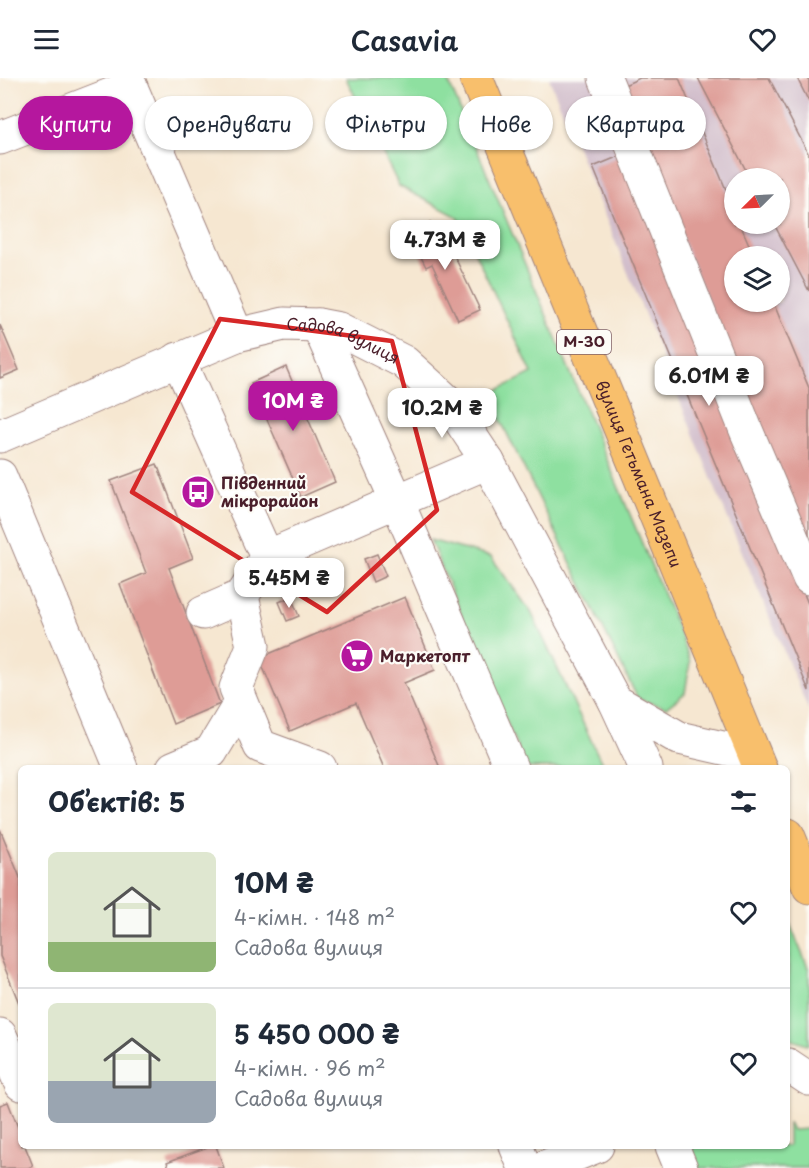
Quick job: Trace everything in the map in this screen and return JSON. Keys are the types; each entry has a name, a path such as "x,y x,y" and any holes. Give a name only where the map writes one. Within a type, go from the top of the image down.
{"highway":[{"name":"вулиця Гетьмана Мазепи","path":"476,78 757,761"},
{"path":"790,840 809,887"}],"street":[{"path":"605,78 746,430 809,578"},
{"path":"0,138 129,83 237,335"},
{"name":"Садова вулиця","path":"0,436 237,335 284,324 318,325 339,329 404,362 448,402 488,462 615,701 645,765"},
{"path":"318,325 397,501 510,765"},
{"path":"178,359 267,557"},
{"path":"203,613 242,596 267,557 488,462"},
{"path":"0,476 120,765"},
{"path":"242,596 253,646 236,688 241,702 260,746 312,765"},
{"path":"615,701 679,738 757,761"},
{"path":"180,765 212,752 241,702"},
{"path":"0,1035 18,1077"},
{"path":"790,1066 809,1078"},
{"path":"517,1149 525,1168"},
{"path":"542,1168 590,1149"},
{"path":"673,1149 681,1168"}],"highlighted area":[{"path":"220,319 392,341 437,510 327,612 132,492"}],"shaded area":[{"path":"549,78 809,78 809,711 718,495 578,150 706,150 706,96 565,96 565,117"}],"green space":[{"path":"346,78 447,78 459,107 459,150 477,150 683,641 690,662 685,693 666,708 638,699 488,395 532,373 458,217 399,186 381,150 447,150 447,96 355,96"},
{"path":"430,540 491,557 531,612 603,765 525,765"},
{"path":"790,925 809,970 809,1044 790,1039"},
{"path":"790,1126 792,1130 809,1129 809,1168 695,1168 687,1149 790,1149"}],"building":[{"path":"640,78 679,78 687,96 624,96 620,87"},
{"path":"698,78 769,78 809,155 809,291 790,255 790,246 785,246 779,234 790,234 790,168 745,168"},
{"path":"797,78 809,78 809,102"},
{"path":"706,142 724,185 724,234 744,234 750,246 724,246 724,312 777,312 809,388 809,545 646,150 706,150"},
{"path":"622,155 809,606 809,691 593,167"},
{"path":"430,222 445,255 452,251 480,310 458,320 432,264 426,267 409,232"},
{"path":"0,325 19,370 0,378"},
{"path":"286,367 335,482 301,497 251,383"},
{"path":"157,464 193,558 169,568 220,704 173,724 120,584 146,573 111,481"},
{"path":"377,554 386,576 373,582 364,559"},
{"path":"291,597 299,616 287,621 279,602"},
{"path":"405,597 435,670 404,683 439,765 383,765 356,703 290,731 259,658"},
{"path":"0,829 18,873 18,1001 0,956"},
{"path":"8,1102 18,1127 18,1149 26,1149 33,1166 0,1168 0,1105"},
{"path":"202,1149 217,1149 224,1168 169,1168 167,1162"}],"place":[{"name":"Південний мікрорайон","path":"198,492"},
{"name":"Маркетопт","path":"357,656"}]}
